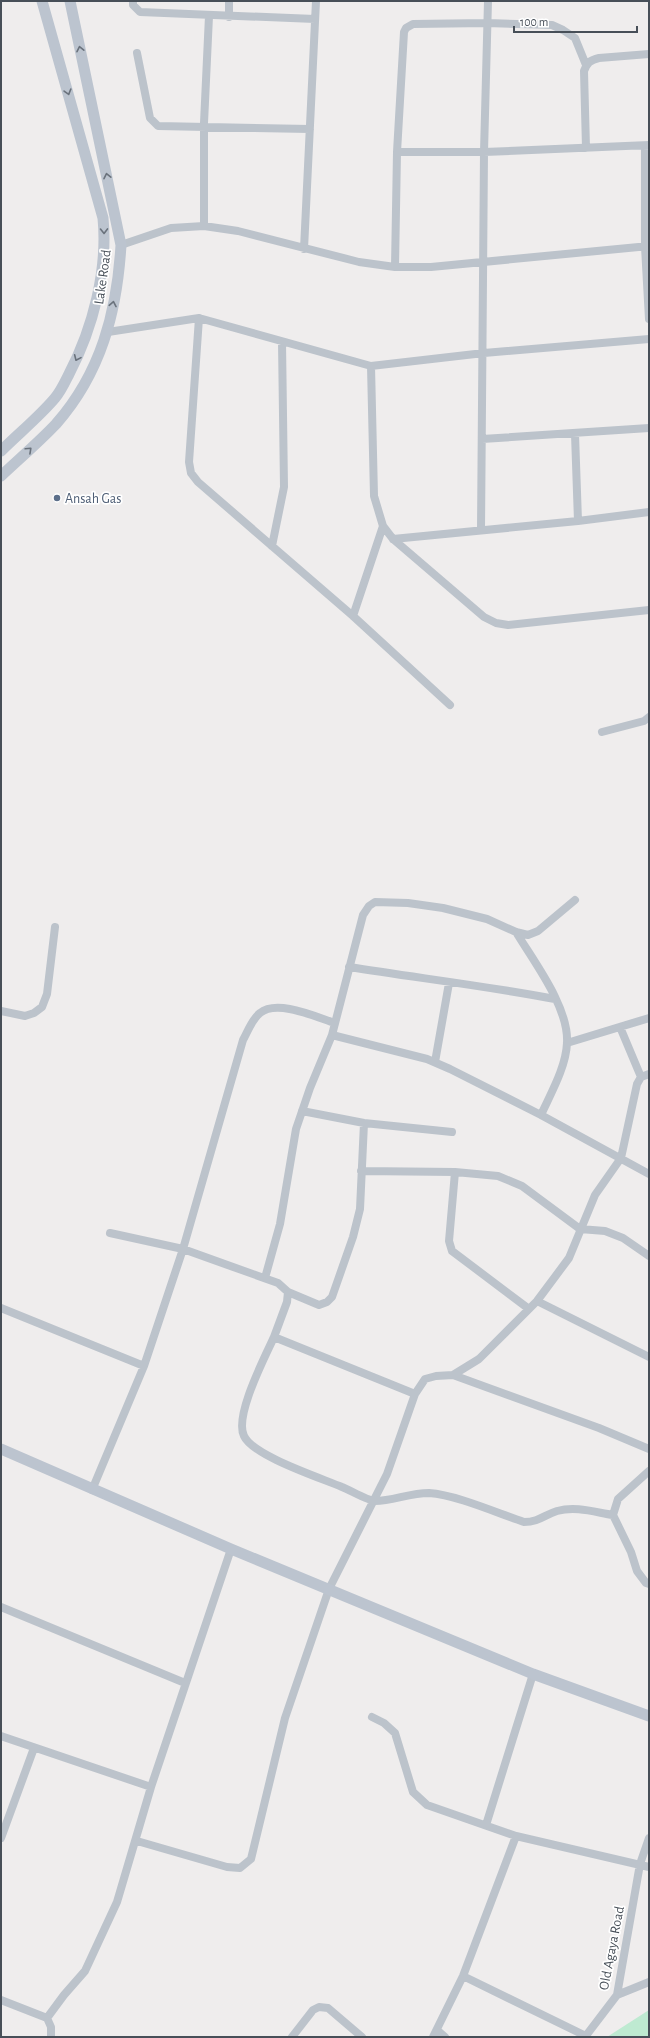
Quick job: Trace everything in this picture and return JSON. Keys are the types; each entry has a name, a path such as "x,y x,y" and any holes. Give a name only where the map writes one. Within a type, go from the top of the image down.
{"main road":[{"name":"Lake Road","path":"1,451 44,411 63,386 82,346 92,318 102,262 105,233 103,218 42,1"},
{"name":"Lake Road","path":"1,476 56,422 94,369 108,332 120,272 121,245 70,1"},
{"path":"1,1449 231,1550 533,1674 649,1716"}],"street":[{"path":"133,1 133,5 140,12 209,16 315,19"},
{"path":"229,1 229,16"},
{"path":"304,249 316,1"},
{"path":"481,530 484,353 484,152 488,1"},
{"path":"204,226 204,127 209,16"},
{"path":"394,267 404,32 406,28 413,24 487,23 552,25 575,38 586,65"},
{"path":"137,53 150,118 152,122 158,126 310,129"},
{"path":"586,148 584,71 586,65 592,60 598,58 649,54"},
{"path":"398,152 484,152 647,146 649,320"},
{"path":"121,245 171,228 204,226 238,231 359,262 394,267 431,267 647,247"},
{"path":"199,318 189,462 191,474 198,482 353,616 450,705"},
{"path":"108,332 199,318 371,366 484,353 649,339"},
{"path":"272,546 284,487 282,342"},
{"path":"371,366 374,496 383,526 393,539 484,617 496,623 508,625 649,610"},
{"path":"482,439 649,428"},
{"path":"575,434 578,521"},
{"path":"393,539 578,521 649,512"},
{"path":"353,616 383,526"},
{"path":"602,732 644,720 649,717"},
{"path":"265,1278 280,1224 291,1153 302,1111 332,1035 363,915 368,906 375,902 408,903 443,908 487,919 516,932 528,935 538,932 575,900"},
{"path":"1,1011 25,1016 34,1013 42,1007 47,994 55,927"},
{"path":"516,932 555,999 566,1026 567,1043 556,1084 540,1115"},
{"path":"349,967 449,983 510,990 555,999"},
{"path":"434,1062 449,983"},
{"path":"92,1490 144,1366 183,1249 243,1040 251,1024 260,1013 273,1007 289,1009 335,1023"},
{"path":"567,1043 649,1018"},
{"path":"620,1027 641,1077"},
{"path":"332,1035 434,1062 540,1115 622,1158 649,1174"},
{"path":"453,1375 479,1359 537,1301 569,1258 595,1195 622,1158 637,1084 641,1077 649,1074"},
{"path":"302,1111 364,1123 452,1132"},
{"path":"110,1233 183,1249 278,1283 288,1292 319,1305 327,1302 332,1297 353,1237 360,1209 364,1123"},
{"path":"361,1171 455,1172 498,1176 522,1186 580,1229 604,1231 623,1238 649,1256"},
{"path":"455,1172 449,1241 452,1251 529,1309"},
{"path":"288,1292 274,1337 251,1388 245,1409 242,1426 244,1437 253,1447 289,1466 374,1501 409,1494 430,1493 457,1500 524,1522 535,1522 555,1512 572,1508 613,1515"},
{"path":"537,1301 649,1357"},
{"path":"1,1308 144,1366"},
{"path":"274,1337 415,1394"},
{"path":"137,1841 227,1867 240,1868 251,1859 285,1718 329,1589 387,1474 415,1394 425,1379 436,1376 453,1375 599,1428 649,1449"},
{"path":"649,1471 618,1499 613,1515 631,1552 637,1571 646,1583 649,1584"},
{"path":"47,2018 64,1995 85,1971 99,1945 117,1902 137,1841 151,1787 231,1550"},
{"path":"1,1607 186,1683"},
{"path":"486,1825 533,1674"},
{"path":"372,1717 384,1723 395,1733 413,1792 427,1805 516,1836 649,1867"},
{"path":"1,1736 151,1787"},
{"path":"1,1838 34,1748"},
{"path":"445,2037 435,2034 463,1976 516,1836"},
{"name":"Old Agaya Road","path":"585,2036 617,1995 640,1864 649,1838"},
{"path":"463,1976 585,2036"},
{"path":"617,1995 649,1982"},
{"path":"1,2000 47,2018 51,2027 51,2037"},
{"path":"292,2037 313,2010 319,2007 328,2008 362,2037"}],"green space":[{"path":"649,2010 649,2037 607,2037"}],"place":[{"name":"Ansah Gas","path":"57,498"}]}
